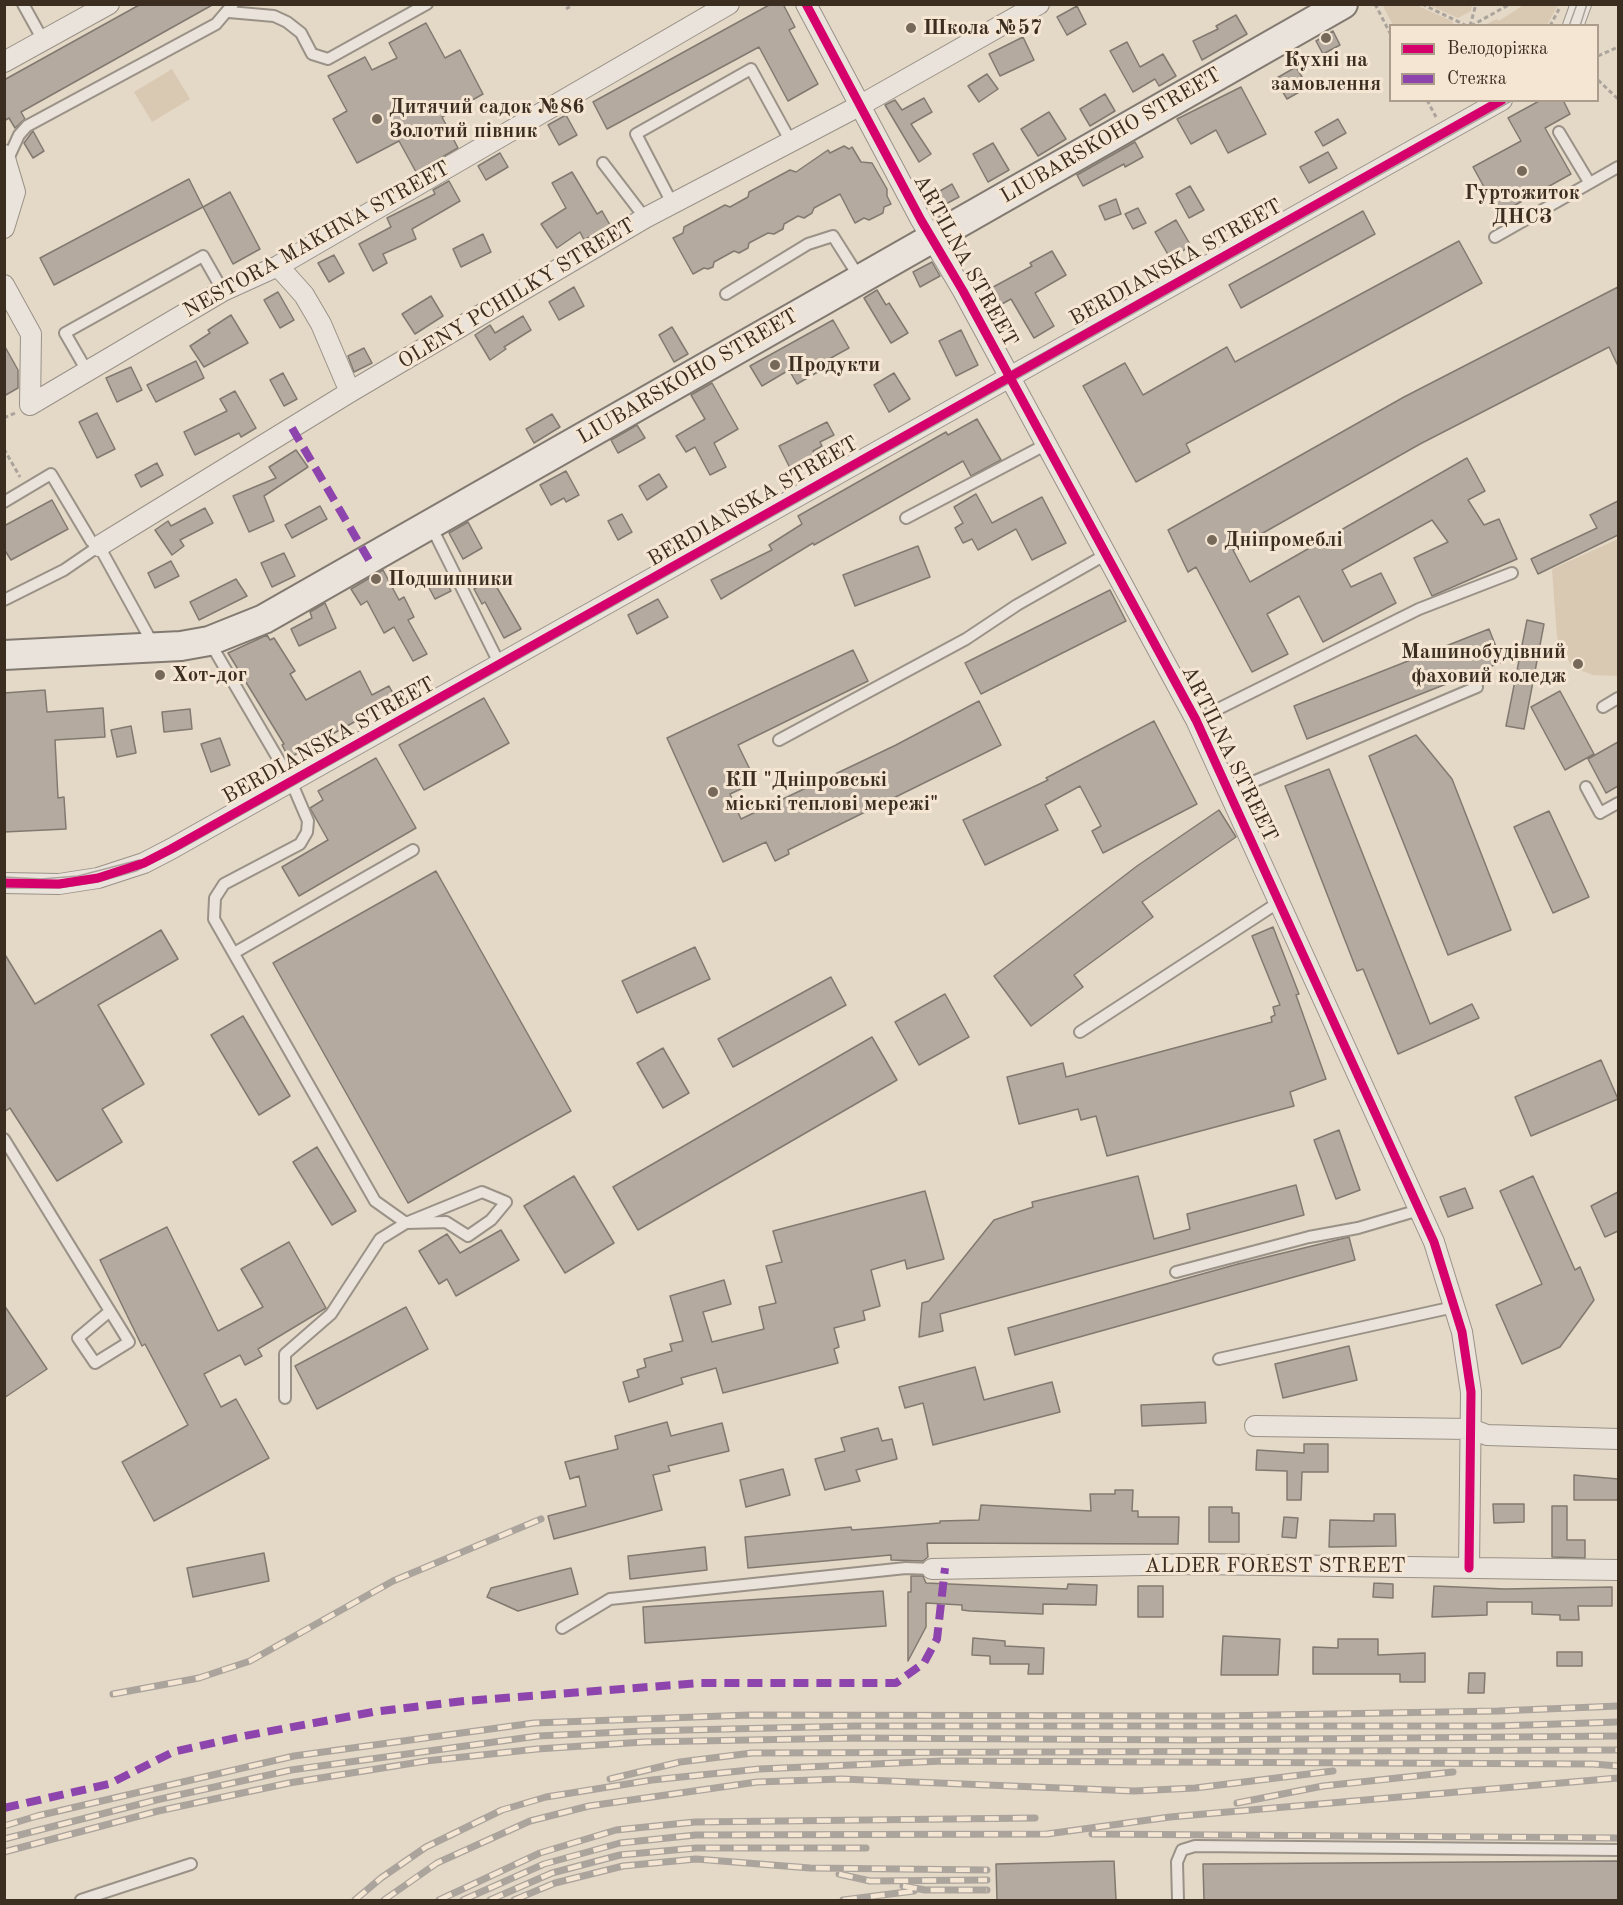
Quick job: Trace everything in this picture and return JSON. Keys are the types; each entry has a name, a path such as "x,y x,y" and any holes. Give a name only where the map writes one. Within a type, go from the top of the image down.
{"main road":[{"name":"LIUBARSKOHO STREET","path":"4,655 156,649 209,641 264,619 1343,4"}],"street":[{"path":"4,63 110,4"},
{"name":"NESTORA MAKHNA STREET","path":"4,285 31,334 30,405 223,291 278,266 729,4"},
{"name":"ARTILNA STREET","path":"806,4 859,106 1196,720 1434,1242 1462,1332 1468,1372 1471,1429 1469,1568"},
{"name":"OLENY PCHILKY STREET","path":"99,546 350,392 645,218 859,106 1039,4"},
{"path":"1575,24 1581,4"},
{"name":"BERDIANSKA STREET","path":"4,883 59,884 129,869 171,849 1498,102"},
{"path":"4,228 15,192 5,161"},
{"path":"278,266 304,295 321,324 350,392"},
{"path":"1255,1426 1471,1429 1487,1435 1618,1439"},
{"name":"ALDER FOREST STREET","path":"932,1569 1197,1564 1618,1570"}],"lane":[{"path":"23,4 44,42"},
{"path":"5,161 19,135 27,126 216,24 231,8 274,16 287,22 301,33 312,54 328,59 427,4"},
{"path":"672,203 636,134 751,69 791,142"},
{"path":"1559,132 1589,183"},
{"path":"603,163 645,218"},
{"path":"1495,237 1618,167"},
{"path":"726,294 808,244 833,236 860,278"},
{"path":"87,371 65,333 203,256 223,291"},
{"path":"906,518 1045,445"},
{"path":"4,502 51,474 91,541 99,546 156,649"},
{"path":"431,525 500,665"},
{"name":"OLENY PCHILKY STREET","path":"4,600 64,570 99,546"},
{"path":"779,741 966,639 1017,605 1105,555"},
{"path":"1196,720 1419,609 1512,573"},
{"path":"209,641 291,782 308,821 307,832 300,844 224,884 215,898 214,919 375,1201 406,1223 446,1222 468,1236 491,1220 506,1202 482,1192 406,1223 380,1239 331,1314 285,1354 285,1398"},
{"path":"1229,792 1477,687"},
{"path":"1603,707 1618,698"},
{"path":"1586,787 1600,813 1618,803"},
{"path":"234,953 413,850"},
{"path":"1080,1032 1279,902"},
{"path":"4,1139 110,1311 129,1342 95,1363 78,1338 110,1311"},
{"path":"1176,1272 1309,1237 1358,1228 1419,1210"},
{"path":"1219,1359 1454,1307"},
{"path":"562,1628 610,1599 906,1568 932,1569"},
{"path":"1178,1900 1178,1862 1182,1850 1195,1846 1618,1850"},
{"path":"81,1900 191,1864"}],"path":[{"path":"566,9 574,4"},
{"path":"1375,4 1389,31"},
{"path":"1422,4 1466,24"},
{"path":"1471,24 1476,4"},
{"path":"1474,24 1510,4"},
{"path":"1551,24 1561,4"},
{"path":"1599,56 1618,47"},
{"path":"1599,81 1618,99"},
{"path":"1428,102 1440,126"},
{"path":"4,449 27,489"}],"shaded area":[{"path":"1386,4 1416,5 1452,21 1454,24 1392,24 1383,6"},
{"path":"1525,4 1558,5 1548,24 1487,24 1497,19 1499,21"},
{"path":"1429,5 1472,5 1471,11 1458,18"},
{"path":"172,69 190,99 152,122 134,92"},
{"path":"1618,539 1618,676 1593,675 1572,667 1557,638 1552,569"}],"building":[{"path":"141,4 214,4 21,112 25,119 15,128 9,118 4,121 4,80"},
{"path":"771,4 783,4 795,27 789,30 818,84 788,101 759,47 607,129 593,102"},
{"path":"1077,6 1086,24 1067,35 1057,17"},
{"path":"1236,15 1247,34 1202,60 1193,41 1218,29 1216,26"},
{"path":"426,23 445,58 460,50 483,94 442,117 458,148 416,172 399,141 357,163 333,119 347,111 328,76 365,57 372,70 397,58 389,43"},
{"path":"1333,31 1340,45 1323,54 1316,41"},
{"path":"1023,37 1034,60 1000,76 989,54"},
{"path":"1127,42 1140,67 1163,54 1176,76 1159,86 1155,79 1133,92 1110,51"},
{"path":"1296,67 1308,87 1287,99 1275,79"},
{"path":"987,74 998,89 979,102 968,86"},
{"path":"1241,87 1266,134 1228,153 1216,130 1191,144 1177,119"},
{"path":"1105,94 1115,111 1090,126 1080,109"},
{"path":"924,98 932,112 911,124 931,154 919,162 885,105 895,100 902,110"},
{"name":"Гуртожиток ДНСЗ","path":"1537,102 1564,102 1570,114 1545,128 1571,174 1499,214 1473,167 1521,141 1508,118"},
{"path":"1049,112 1066,139 1038,156 1021,129"},
{"path":"566,115 577,135 559,145 548,125"},
{"path":"1338,119 1346,133 1323,146 1315,132"},
{"path":"33,131 44,151 33,158 24,143"},
{"path":"1135,142 1143,157 1125,167 1124,164 1083,186 1077,175"},
{"path":"993,143 1009,170 988,182 973,154"},
{"path":"844,146 849,149 852,147 861,162 872,163 887,189 887,196 891,204 884,207 883,213 869,220 864,218 855,223 840,194 814,208 812,213 804,218 798,216 784,224 783,229 774,234 768,233 749,243 748,248 739,253 734,251 714,262 713,267 704,268 693,274 673,238 683,233 684,227 725,205 730,207 748,197 749,192 790,170 796,172 828,150 830,153"},
{"path":"1328,152 1337,168 1309,183 1300,167"},
{"path":"500,153 508,167 486,180 478,166"},
{"path":"572,172 597,214 602,211 610,225 584,240 580,232 557,248 541,224 566,208 552,183"},
{"path":"189,179 203,207 54,285 40,258"},
{"path":"449,181 460,201 412,229 416,239 383,254 387,263 373,271 359,244 391,227 387,218 435,194 433,190"},
{"path":"952,184 959,197 940,207 933,195"},
{"path":"1190,186 1204,210 1189,218 1176,194"},
{"path":"230,192 260,249 233,264 203,207"},
{"path":"1116,199 1121,214 1105,220 1099,206"},
{"path":"1138,208 1146,223 1133,229 1125,214"},
{"path":"1363,211 1375,234 1241,308 1229,285"},
{"path":"1176,220 1191,246 1170,258 1155,232"},
{"path":"483,234 491,252 461,267 453,249"},
{"path":"1459,241 1482,283 1186,444 1190,452 1136,482 1083,386 1125,363 1143,395 1227,347 1235,362"},
{"path":"1052,251 1066,275 1035,293 1054,326 1034,338 1011,299 993,309 984,292 1032,266 1030,263"},
{"path":"334,255 344,273 329,282 318,263"},
{"path":"932,262 940,276 920,287 913,272"},
{"path":"574,287 584,306 559,320 549,302"},
{"path":"1618,287 1618,366 1609,347 1420,444 1233,550 1250,582 1467,458 1485,491 1468,500 1484,525 1499,519 1517,559 1432,596 1414,558 1448,542 1432,520 1342,570 1351,587 1381,573 1396,603 1323,642 1299,596 1267,614 1288,654 1252,672 1196,567 1188,572 1168,530 1404,397"},
{"path":"877,290 886,305 889,303 908,333 891,343 864,298"},
{"path":"278,292 294,320 280,328 264,300"},
{"path":"431,296 443,316 415,334 402,314"},
{"path":"231,315 248,343 204,367 190,346 210,333 208,330"},
{"path":"523,316 531,330 504,347 506,349 490,360 475,335 490,325 495,333"},
{"path":"833,320 849,348 820,364 823,369 797,384 789,370 762,386 750,366"},
{"path":"672,327 688,354 674,362 659,335"},
{"path":"961,330 978,365 956,376 939,341"},
{"path":"4,345 18,370 18,388 4,396"},
{"path":"364,348 372,363 354,372 348,356"},
{"path":"196,361 204,378 156,402 147,385"},
{"path":"131,367 142,390 117,402 106,378"},
{"path":"283,373 297,399 284,406 270,380"},
{"path":"894,373 910,399 889,412 874,385"},
{"path":"712,383 738,429 714,443 726,467 710,475 695,447 686,452 676,436 705,419 691,395"},
{"path":"235,391 256,428 241,437 239,433 195,455 184,432 227,411 220,399"},
{"path":"97,413 115,449 97,458 79,422"},
{"path":"552,414 560,427 534,443 526,429"},
{"path":"977,419 1001,460 971,476 963,461 814,545 813,543 721,599 711,580 772,550 769,545 802,524 798,516 946,432 948,435"},
{"path":"827,422 834,435 820,442 822,446 813,451 818,460 793,474 779,446"},
{"path":"637,425 645,438 618,453 611,440"},
{"path":"296,450 308,467 264,496 274,521 249,532 233,496 276,478 269,467"},
{"path":"157,463 163,475 141,487 135,475"},
{"path":"566,471 579,495 566,502 564,498 551,505 540,485"},
{"path":"659,474 667,487 647,500 639,486"},
{"path":"976,494 992,523 1042,497 1066,543 1032,560 1016,529 978,550 972,539 963,543 955,528 963,523 954,507"},
{"path":"52,500 68,529 11,560 4,549 4,526"},
{"path":"1618,501 1618,535 1538,574 1531,559 1597,528 1590,515"},
{"path":"320,506 327,519 292,538 285,525"},
{"path":"205,508 213,523 180,540 184,546 172,555 155,530 168,521 171,526"},
{"path":"622,514 632,532 618,540 608,521"},
{"path":"468,522 482,548 463,559 449,533"},
{"path":"918,546 930,577 855,606 843,575"},
{"path":"284,553 295,576 272,587 261,563"},
{"path":"171,561 179,576 155,588 148,573"},
{"path":"383,570 399,600 404,597 414,617 408,620 427,654 413,661 394,627 384,633 367,601 361,605 351,589"},
{"path":"442,574 451,591 435,599 426,582"},
{"path":"236,579 247,596 199,620 190,602"},
{"path":"492,579 521,629 504,638 485,602 482,604 474,589"},
{"path":"1110,590 1126,621 981,694 965,663"},
{"path":"658,599 668,617 637,634 628,615"},
{"path":"325,603 336,628 299,646 291,629 312,618 310,612"},
{"path":"1527,620 1544,624 1524,729 1506,726"},
{"path":"1489,629 1502,662 1307,739 1294,706"},
{"path":"267,635 270,640 274,638 295,671 290,674 306,700 360,671 372,695 389,686 396,699 289,758 282,745 284,744 228,653"},
{"path":"853,650 868,681 738,745 756,782 730,794 741,819 896,745 979,701 1001,745 788,850 789,854 775,861 766,842 723,862 667,738"},
{"path":"45,690 47,712 103,708 105,737 55,740 58,798 64,797 66,829 4,832 4,693"},
{"path":"1560,691 1594,754 1565,770 1531,707"},
{"path":"484,698 509,743 424,790 399,745"},
{"path":"190,709 192,729 164,732 162,712"},
{"path":"1154,721 1197,804 1103,853 1092,831 1101,826 1080,786 1045,805 1058,830 985,865 963,820 1048,780 1046,778"},
{"path":"131,726 136,753 117,757 111,730"},
{"path":"1416,735 1452,779 1511,930 1448,955 1369,756"},
{"path":"220,738 230,765 211,772 201,744"},
{"path":"1618,742 1618,786 1606,793 1588,759"},
{"path":"376,758 416,828 299,896 282,867 328,840 310,808 323,800 318,791"},
{"path":"1329,769 1430,1024 1472,1004 1479,1018 1398,1054 1363,969 1357,971 1285,786"},
{"path":"1219,810 1236,837 1142,902 1153,917 1074,975 1083,987 1031,1026 994,976 1137,866"},
{"path":"1549,811 1589,897 1553,913 1514,827"},
{"path":"436,871 571,1111 408,1203 273,963"},
{"path":"1273,927 1299,994 1296,995 1326,1079 1290,1092 1294,1106 1107,1156 1096,1116 1081,1120 1078,1109 1019,1124 1007,1077 1063,1063 1066,1077 1272,1022 1271,1017 1275,1015 1273,1007 1280,1005 1252,936"},
{"path":"161,930 178,959 98,1005 144,1084 102,1109 122,1142 57,1181 10,1108 4,1112 4,953 35,1004"},
{"path":"695,947 710,979 637,1013 622,981"},
{"path":"831,977 846,1005 733,1067 718,1039"},
{"path":"945,994 969,1037 919,1065 895,1022"},
{"path":"243,1016 290,1096 259,1115 211,1035"},
{"path":"872,1037 897,1080 638,1230 613,1187"},
{"path":"663,1048 689,1093 663,1108 637,1063"},
{"path":"1601,1060 1618,1099 1531,1136 1515,1097"},
{"path":"1339,1130 1360,1190 1336,1199 1314,1140"},
{"path":"317,1147 356,1211 332,1225 293,1162"},
{"path":"574,1176 614,1243 565,1273 524,1206"},
{"path":"1138,1176 1154,1239 1190,1229 1187,1214 1296,1185 1304,1215 940,1314 943,1331 919,1337 922,1303 929,1301 994,1220 1033,1207 1032,1202"},
{"path":"1533,1176 1575,1270 1580,1267 1594,1300 1560,1347 1522,1364 1496,1305 1542,1284 1500,1191"},
{"path":"1465,1188 1473,1208 1448,1217 1440,1197"},
{"path":"925,1191 944,1259 907,1269 905,1260 871,1270 880,1306 863,1311 865,1320 834,1328 839,1347 834,1349 838,1363 723,1393 716,1368 681,1378 683,1384 629,1402 623,1382 639,1377 637,1370 646,1367 644,1359 672,1351 670,1344 683,1341 670,1296 724,1280 731,1304 703,1312 712,1342 764,1329 759,1307 776,1303 766,1266 782,1262 773,1231"},
{"path":"1618,1192 1618,1231 1605,1237 1591,1206"},
{"path":"167,1227 218,1331 263,1307 241,1269 289,1242 326,1308 258,1349 262,1356 245,1365 240,1355 204,1374 221,1407 236,1399 269,1458 154,1521 122,1462 188,1425 145,1344 142,1346 100,1260"},
{"path":"501,1230 519,1260 456,1296 447,1279 439,1284 419,1251 447,1234 460,1253"},
{"path":"1349,1237 1355,1260 1015,1355 1008,1328 1238,1264"},
{"path":"4,1305 47,1369 4,1398"},
{"path":"406,1307 428,1349 317,1409 295,1366"},
{"path":"1349,1346 1357,1380 1283,1398 1275,1364"},
{"path":"975,1367 984,1400 1052,1382 1060,1412 933,1445 923,1403 905,1408 899,1387"},
{"path":"1205,1402 1206,1423 1142,1426 1141,1405"},
{"path":"667,1422 671,1436 722,1423 729,1451 668,1466 670,1471 653,1475 662,1510 554,1539 548,1516 586,1506 579,1476 570,1479 565,1462 618,1449 615,1436"},
{"path":"878,1428 882,1441 892,1439 897,1459 856,1470 860,1481 825,1490 815,1459 845,1451 841,1438"},
{"path":"1304,1444 1328,1444 1328,1472 1302,1472 1301,1500 1287,1500 1287,1471 1256,1470 1257,1450 1304,1453"},
{"path":"783,1469 790,1495 746,1507 740,1480"},
{"path":"1574,1475 1618,1479 1618,1500 1574,1500"},
{"path":"1115,1490 1133,1490 1132,1511 1138,1511 1138,1517 1179,1517 1178,1544 927,1543 928,1557 923,1561 891,1560 891,1555 748,1568 745,1537 851,1527 852,1530 940,1523 940,1521 979,1520 981,1505 1091,1511 1090,1494 1115,1494"},
{"path":"1493,1504 1524,1504 1524,1522 1494,1523"},
{"path":"1552,1506 1567,1506 1567,1540 1585,1540 1585,1558 1552,1557"},
{"path":"1209,1507 1232,1507 1232,1513 1239,1513 1239,1542 1209,1542"},
{"path":"1374,1514 1395,1514 1396,1546 1329,1547 1330,1520 1374,1521"},
{"path":"1284,1517 1298,1518 1296,1538 1282,1537"},
{"path":"705,1547 707,1570 630,1579 628,1556"},
{"path":"264,1553 269,1581 193,1597 187,1568"},
{"path":"571,1568 578,1594 518,1611 487,1597 491,1588"},
{"path":"911,1576 923,1576 926,1583 1067,1589 1068,1584 1097,1585 1096,1605 1043,1604 1043,1614 970,1611 962,1610 962,1605 926,1603 926,1627 908,1661 908,1592 911,1592"},
{"path":"1374,1583 1393,1584 1393,1598 1373,1597"},
{"path":"1138,1586 1163,1586 1163,1617 1138,1617"},
{"path":"1434,1586 1505,1589 1612,1587 1612,1606 1578,1606 1579,1620 1560,1620 1560,1615 1532,1614 1532,1602 1487,1602 1487,1615 1432,1617"},
{"path":"883,1591 886,1626 645,1643 643,1607"},
{"path":"1223,1636 1280,1639 1278,1675 1221,1675"},
{"path":"973,1638 1005,1641 1005,1646 1044,1648 1043,1674 1028,1674 1029,1664 990,1664 990,1656 972,1655"},
{"path":"1338,1639 1378,1639 1378,1655 1425,1653 1425,1682 1400,1682 1400,1674 1313,1674 1313,1647 1338,1648"},
{"path":"1557,1652 1582,1652 1582,1666 1557,1666"},
{"path":"1469,1673 1485,1673 1484,1693 1468,1693"},
{"path":"1114,1861 1116,1900 997,1900 996,1864"},
{"path":"1618,1861 1618,1900 1204,1900 1203,1864"}],"tram line":[{"path":"1570,24 1577,4"},
{"path":"1581,24 1587,4"},
{"path":"4,888 59,888 98,882 136,871 182,848 1509,102"},
{"path":"1013,370 1264,230"},
{"path":"4,877 41,879 78,876 139,860"}],"railway":[{"path":"113,1694 199,1678 250,1661 393,1581 541,1519"},
{"path":"4,1826 37,1816 294,1756 534,1723 750,1715 1218,1716 1498,1711 1618,1706"},
{"path":"4,1839 156,1800 291,1770 538,1736 856,1726 1496,1726 1618,1722"},
{"path":"4,1852 158,1811 289,1783 426,1761 537,1749 644,1742 855,1738 1194,1740 1618,1736"},
{"path":"610,1779 680,1762 752,1753 1618,1750"},
{"path":"355,1900 381,1878 426,1847 502,1810 546,1797 652,1780 759,1769 943,1761 1593,1764 1618,1766"},
{"path":"384,1900 437,1863 530,1821 589,1806 757,1782 841,1779 1134,1791 1195,1788 1333,1771"},
{"path":"1237,1803 1323,1786 1453,1772"},
{"path":"463,1900 544,1864 620,1843 696,1835 1047,1834 1170,1817 1618,1778"},
{"path":"439,1900 540,1853 616,1830 695,1822 1035,1818"},
{"path":"1092,1834 1618,1838"},
{"path":"490,1900 552,1873 620,1855 696,1848 866,1848"},
{"path":"514,1900 555,1883 623,1866 696,1859 810,1868 987,1870"},
{"path":"839,1874 870,1881 987,1880"},
{"path":"903,1886 925,1890 987,1890"},
{"path":"843,1900 914,1891"}],"marked path":[{"path":"292,428 369,560"},
{"path":"4,1808 109,1784 173,1752 373,1712 464,1701 701,1683 896,1683 924,1663 937,1639 945,1568"}],"cycle path":[{"path":"806,4 921,220 963,291 1196,720 1434,1242 1462,1332 1471,1392 1469,1568"},
{"path":"4,883 59,884 98,878 144,863 171,849 1498,102"}],"place":[{"name":"Школа №57","path":"911,28"},
{"name":"Кухні на замовлення","path":"1326,38"},
{"name":"Дитячий садок №86 Золотий півник","path":"377,119"},
{"name":"Гуртожиток ДНСЗ","path":"1522,171"},
{"name":"Продукти","path":"775,365"},
{"name":"Дніпромеблі","path":"1212,540"},
{"name":"Подшипники","path":"376,579"},
{"name":"Машинобудівний фаховий коледж","path":"1578,664"},
{"name":"Хот-дог","path":"160,675"},
{"name":"КП \"Дніпровські міські теплові мережі\"","path":"713,792"}]}
